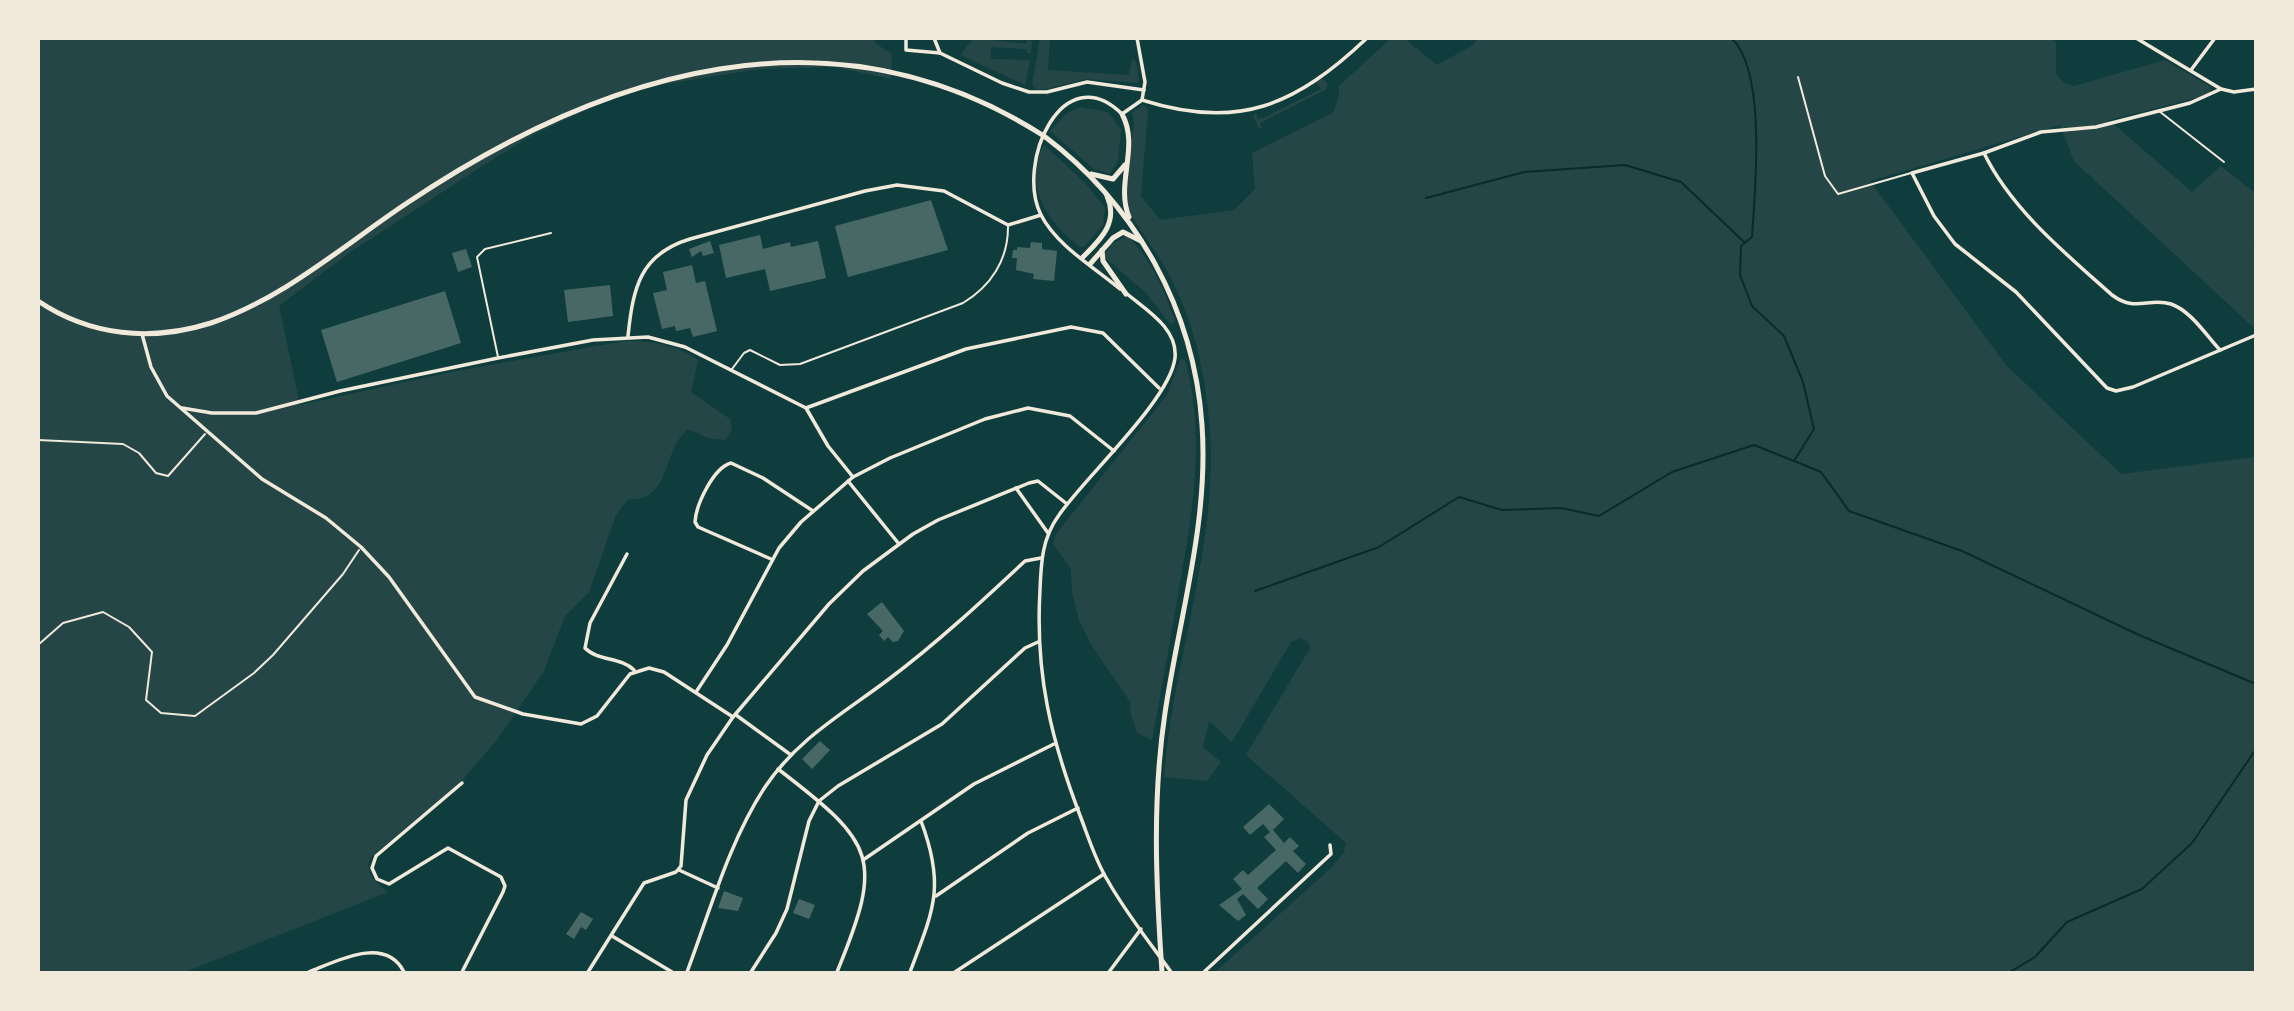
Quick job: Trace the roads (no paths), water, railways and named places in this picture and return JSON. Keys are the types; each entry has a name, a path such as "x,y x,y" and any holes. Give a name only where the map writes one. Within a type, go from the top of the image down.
{"main road":[{"path":"38,301 84,325 142,334 195,328 265,299 419,195 517,135 594,98 658,75"},
{"path":"958,84 1030,125 1104,190 1146,246 1170,292 1187,339 1198,390 1204,479 1198,530 1165,714 1157,789 1156,872 1162,972"},
{"path":"1122,114 1129,134 1123,199 1131,223"},
{"path":"1085,171 1099,178 1113,179 1121,174 1127,160"},
{"path":"1082,258 1111,223 1111,208 1104,190"},
{"path":"1090,264 1123,232 1132,234 1146,246"},
{"path":"1102,250 1103,261 1126,294"}],"street":[{"path":"906,38 906,50 940,53 1002,83 1029,92 1047,92 1087,82 1144,90"},
{"path":"934,38 940,53"},
{"path":"1137,38 1144,71 1142,100 1122,114 1105,101 1083,99 1063,108 1055,115 1040,140 1034,159 1034,192 1041,215 1058,237 1163,325 1174,345 1174,364 1160,389 1114,451 1067,504 1048,533 1042,558 1038,642 1054,744 1104,874 1170,971"},
{"path":"1142,100 1188,110 1263,108 1322,78 1367,38"},
{"path":"2136,38 2221,89 2234,92 2256,89"},
{"path":"2191,70 2215,38"},
{"path":"2221,89 2203,99 2088,129 2041,132 1984,153 1912,173 1934,216 1955,244 2016,292 2107,388 2123,390 2256,335"},
{"path":"1984,153 2006,191 2112,295 2131,305 2161,302 2176,307 2220,350"},
{"path":"628,336 635,294 647,267 665,248 690,239 865,191 897,185 944,191 1008,225 1041,215"},
{"path":"806,408 966,349 1071,327 1103,333 1160,389"},
{"path":"142,334 156,378 167,396 262,480 326,519 361,547 389,577 469,693 488,704 523,714 581,724 597,716 634,670"},
{"path":"182,408 212,413 256,413 340,390 498,358 628,336 667,341 806,408 850,479 899,544"},
{"path":"696,693 727,645 771,559 789,534 850,479 890,457 979,421 1028,408 1070,416 1114,451"},
{"path":"771,559 698,527 695,523 706,491 722,466 731,463 763,478 813,511"},
{"path":"679,870 689,790 707,755 735,716 847,584 899,544 938,520 1016,488 1038,481 1067,504"},
{"path":"1016,488 1048,533"},
{"path":"628,554 590,623 585,648 590,653 624,663 634,670 656,669 735,716 791,755"},
{"path":"687,972 745,822 778,769 823,724 888,680 951,630 1025,561 1042,558"},
{"path":"751,972 787,909 810,821 820,801 838,786 942,724 1025,648 1038,642"},
{"path":"863,860 988,776 1054,744"},
{"path":"778,769 820,801 853,836 863,860 867,880 865,898 837,972"},
{"path":"462,783 376,856 372,868 377,879 389,884 448,848 501,877 505,886 503,892 462,972"},
{"path":"936,896 1028,833 1078,808"},
{"path":"910,972 936,896 934,873 921,821"},
{"path":"1204,972 1331,853 1330,845"},
{"path":"588,972 644,883 679,870 719,888"},
{"path":"956,972 1104,874"},
{"path":"1109,972 1141,929"},
{"path":"612,936 673,972"},
{"path":"309,972 353,955 374,953 394,959 404,972"},
{"path":"1156,972 1163,961"}],"lane":[{"path":"1798,77 1825,176 1838,194 1912,173"},
{"path":"2159,111 2224,162"},
{"path":"731,370 747,351 780,365 800,364 963,303 976,296 995,275 1003,258 1008,225"},
{"path":"498,358 477,257 485,249 551,233"}],"waterway":[{"path":"1731,38 1742,54 1750,76 1756,132 1752,237 1741,246 1740,275 1752,306 1784,336 1803,382 1814,429 1794,461 1821,472 1849,511 1962,551 2139,635 2256,684"},
{"path":"1426,198 1524,172 1625,165 1681,182 1744,242"},
{"path":"1255,591 1379,547 1459,497 1502,510 1561,508 1599,516 1672,472 1754,445 1794,461"},
{"path":"2010,972 2035,957 2067,922 2142,889 2192,843 2256,749"}]}
